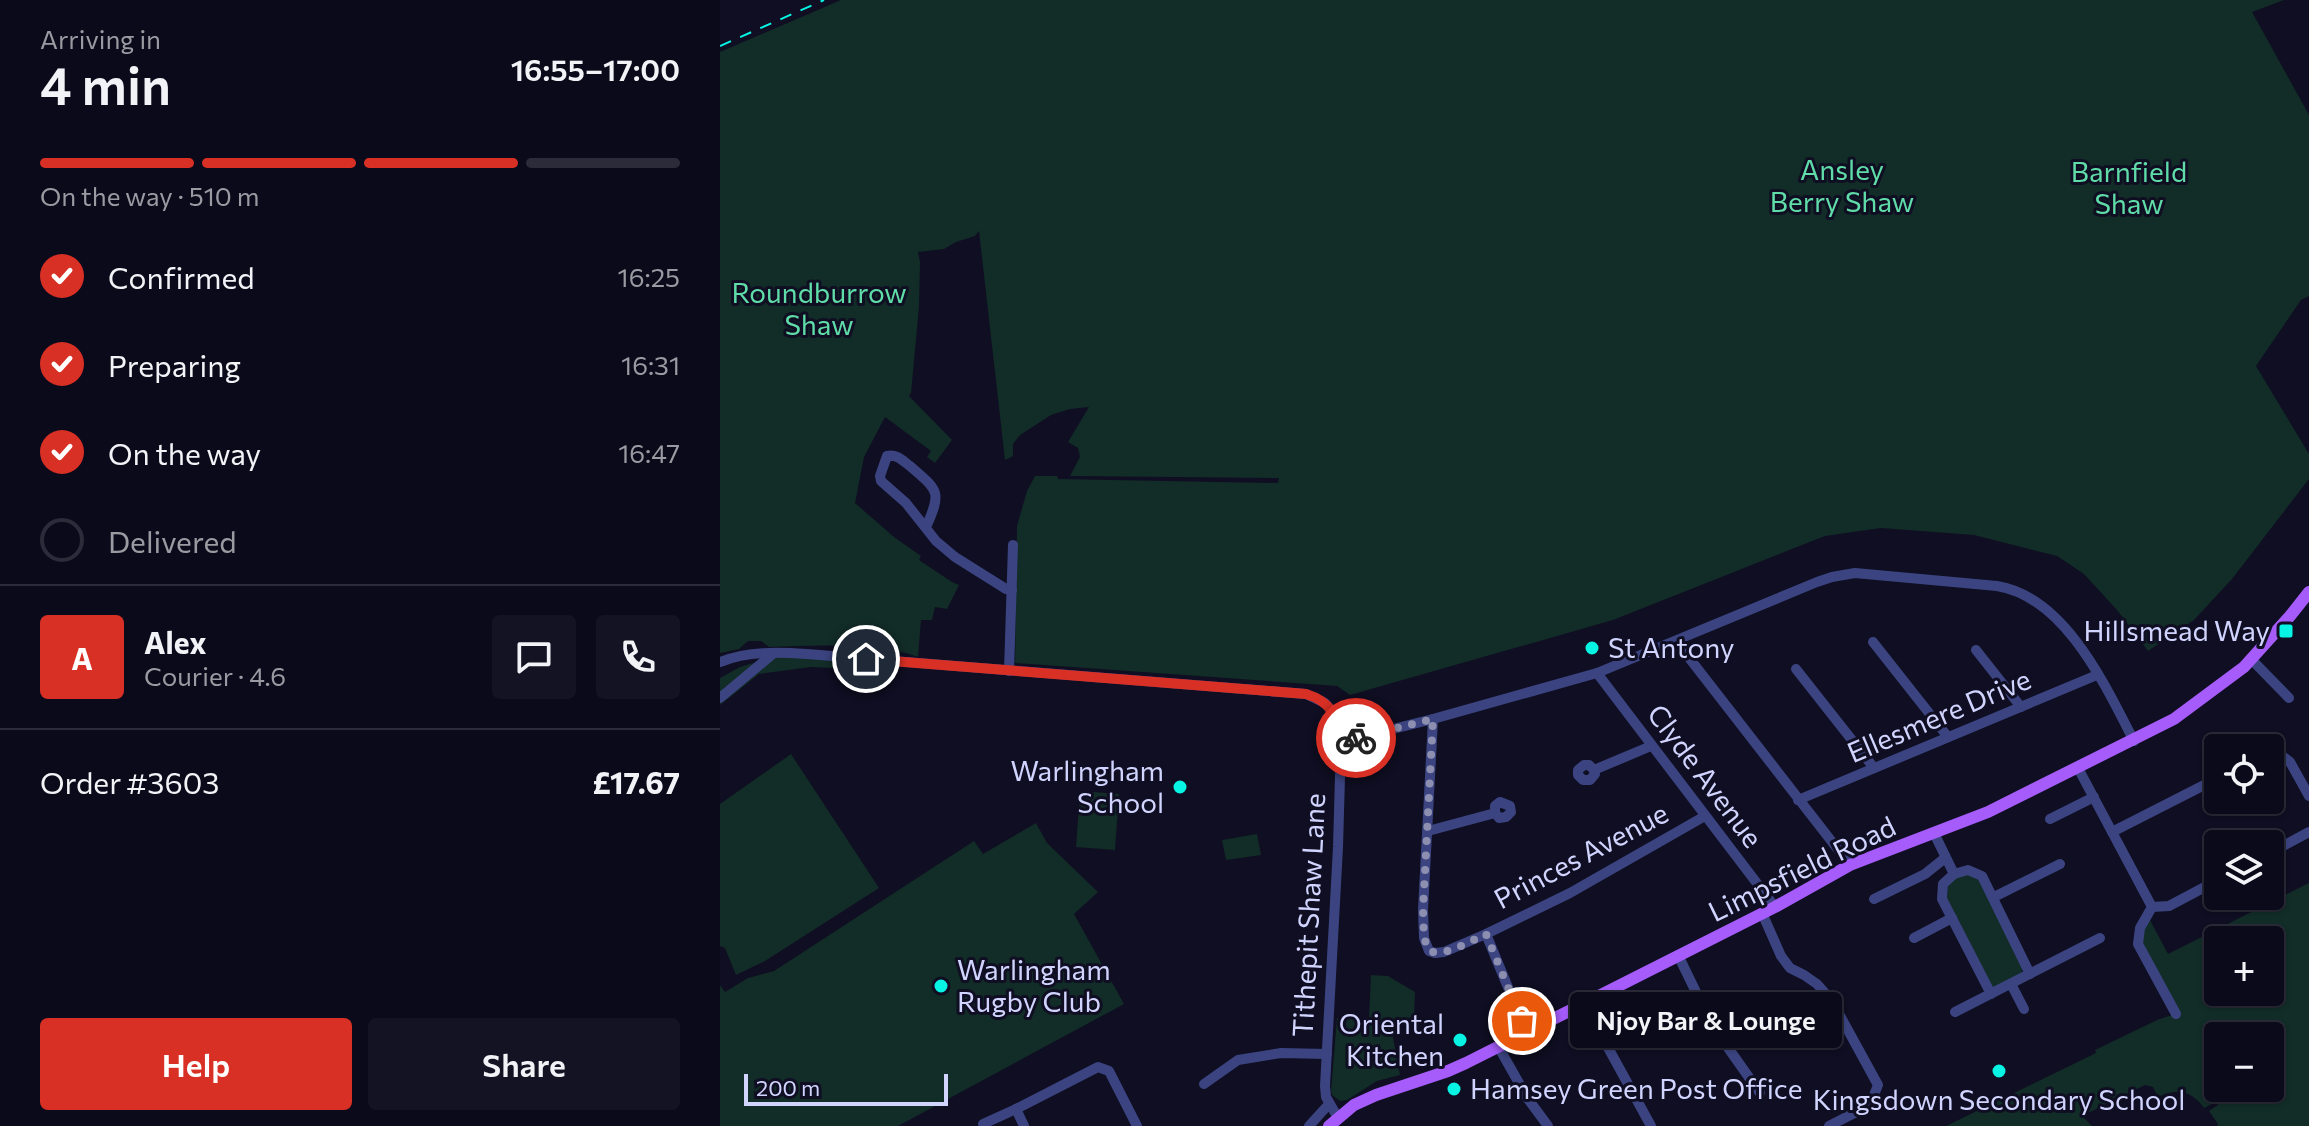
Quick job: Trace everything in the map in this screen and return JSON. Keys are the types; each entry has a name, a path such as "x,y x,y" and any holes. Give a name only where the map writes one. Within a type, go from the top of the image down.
{"main road":[{"name":"Limpsfield Road","path":"1333,1122 1354,1105 1448,1071 1775,907 1850,865 1988,812 2134,741 2174,719 2251,659 2309,592"}],"street":[{"path":"926,527 936,503 932,485 901,459 894,455 887,456 881,481 906,503 936,541 955,557 1012,590"},
{"path":"1009,671 1013,545"},
{"path":"1341,742 1597,673 1832,577 1855,573 1997,586 2031,597 2063,624 2097,675 2134,741"},
{"path":"1676,641 1850,865"},
{"path":"1873,642 1948,737"},
{"path":"1976,650 2021,707"},
{"path":"720,698 775,652"},
{"name":"Tithepit Shaw Lane","path":"720,662 775,652 1306,694 1325,703 1338,722 1341,742 1325,1086 1333,1122"},
{"path":"2251,659 2289,698"},
{"path":"1796,669 1874,768"},
{"name":"Clyde Avenue","path":"1597,673 1775,907"},
{"name":"Ellesmere Drive","path":"1798,800 2097,675"},
{"name":"Princes Avenue","path":"1433,719 1423,910 1424,938 1429,951 1444,952 1570,893 1705,816"},
{"path":"1594,770 1651,746"},
{"path":"2284,757 2290,762 2309,796"},
{"path":"2078,768 2152,907"},
{"path":"2112,832 2204,785"},
{"path":"2050,819 2094,797"},
{"path":"1428,831 1495,813"},
{"path":"2284,845 2309,832"},
{"path":"1934,833 1954,874"},
{"path":"1877,894 1925,874 1945,858"},
{"path":"1994,897 2060,864"},
{"path":"1991,994 1942,899 1943,884 1954,874 1968,870 1982,876 2030,974"},
{"path":"2152,907 2169,906 2204,887"},
{"path":"2152,907 2140,928 2138,944 2176,1014"},
{"path":"1762,913 1781,956 1790,968 1817,984 1832,1001 1878,1085 1870,1105 1829,1126"},
{"path":"1914,938 1952,918"},
{"path":"1486,934 1526,1031"},
{"path":"1955,1012 2100,938"},
{"path":"1678,955 1712,1025 1760,1093"},
{"path":"2011,984 2024,1009"},
{"path":"1583,1002 1651,1126"},
{"path":"1498,1046 1528,1099 1548,1126"},
{"path":"1204,1084 1238,1060 1281,1053 1327,1054"},
{"path":"983,1124 1098,1067 1109,1071 1137,1126"},
{"path":"1309,1126 1329,1104"},
{"path":"1016,1109 1024,1126"}],"green space":[{"path":"841,0 2284,0 2252,12 2309,115 2309,296 2301,300 2256,366 2309,454 2309,479 2232,579 2194,620 2148,651 2084,574 2057,556 1974,535 1881,528 1825,536 1613,620 1350,695 1337,686 1015,663 1017,526 1027,491 1035,476 1278,483 1279,478 1070,476 1080,457 1078,448 1068,442 1089,407 1051,415 1020,435 1013,444 1013,456 1005,460 979,231 975,236 944,249 918,252 919,307 909,396 952,440 935,463 927,457 931,451 885,417 864,457 855,503 921,556 919,560 959,585 947,609 935,607 932,620 921,620 918,657 864,647 769,647 761,641 748,641 739,649 720,653 720,52"},
{"path":"777,656 870,664 870,670 811,667 759,674 720,705 720,678 740,667"},
{"path":"791,754 879,888 765,961 736,975 725,948 720,946 720,804"},
{"path":"1080,791 1119,794 1115,850 1076,847"},
{"name":"Warlingham Rugby Club","path":"1036,823 1047,843 1098,892 1074,914 1124,1004 898,1126 720,1126 720,985 725,992 748,978 774,971 974,841 983,854"},
{"path":"1257,834 1261,855 1226,860 1222,840"},
{"path":"1967,874 1979,880 2022,966 2022,974 1997,988 1991,987 1947,900 1948,886 1956,877"},
{"path":"2309,883 2309,1126 2217,1126 2209,1111 2218,1102 2284,1102 2284,1022 2204,1022 2204,1102 2216,1102 2204,1108 2195,1098 2184,1093 2158,1097 2153,1087 2145,1085 2082,1116 2092,1126 1946,1126 2096,1053 2095,1050 2178,1013 2141,944 2150,920 2168,954 2204,936 2204,1006 2284,1006 2284,926 2224,926 2255,910 2284,910 2284,896"},
{"path":"1371,975 1388,976 1415,992 1414,1018 1390,1021 1400,1075 1377,1081 1347,1100 1340,1101 1331,1091 1337,1018 1369,1019"}],"railway":[{"path":"720,46 824,0"}],"way so far":[{"path":"1356,738 1433,719 1424,938 1429,951 1435,953 1486,934 1522,1021"}],"place":[{"name":"Hillsmead Way","path":"2286,631"},
{"name":"St Antony","path":"1592,648"},
{"name":"Warlingham School","path":"1180,787"},
{"name":"Warlingham Rugby Club","path":"941,986"},
{"name":"Njoy Bar & Lounge","path":"1522,1021"},
{"name":"Oriental Kitchen","path":"1460,1040"},
{"name":"Kingsdown Secondary School","path":"1999,1071"},
{"name":"Hamsey Green Post Office","path":"1454,1089"}],"route":[{"path":"866,659 1306,694 1325,703 1334,713 1341,742 1356,738"}],"park label":[{"name":"Ansley Berry Shaw","path":"1842,186"},
{"name":"Barnfield Shaw","path":"2129,188"},
{"name":"Roundburrow Shaw","path":"819,309"}]}
